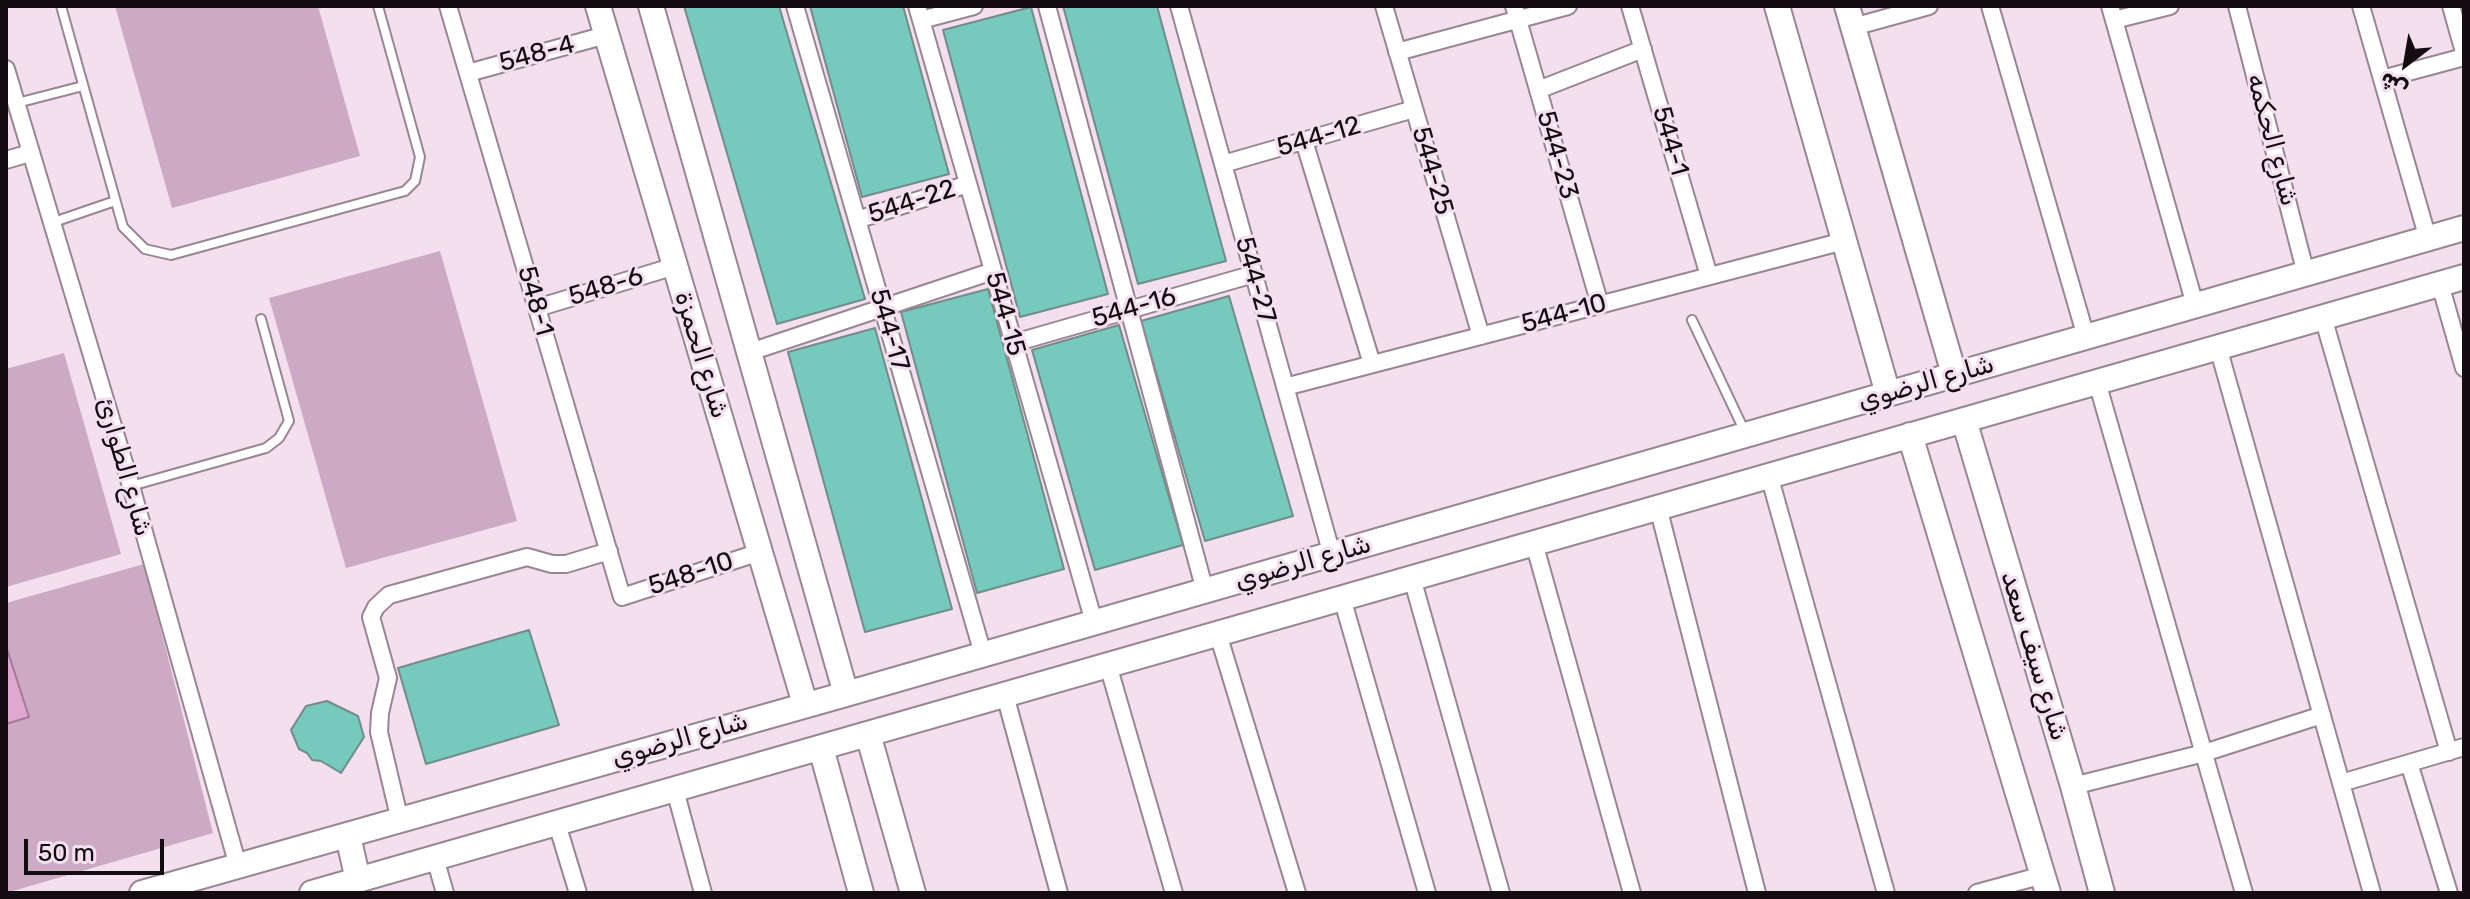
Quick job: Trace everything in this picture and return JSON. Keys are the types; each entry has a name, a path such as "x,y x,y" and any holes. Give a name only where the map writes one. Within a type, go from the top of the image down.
{"street":[{"name":"548-1","path":"448,6 622,597"},
{"name":"شارع الحمزة","path":"598,6 805,704"},
{"name":"شارع الحمزة","path":"651,6 846,694"},
{"name":"544-17","path":"795,6 983,654"},
{"path":"919,13 974,6"},
{"path":"1047,6 1205,591"},
{"name":"544-27","path":"1179,6 1332,555"},
{"name":"544-25","path":"1384,6 1481,336"},
{"path":"1397,52 1516,13 1568,6"},
{"name":"544-1","path":"1630,6 1709,276"},
{"path":"1777,6 1888,394"},
{"path":"1929,6 1850,17 1954,374"},
{"path":"1990,6 2086,337"},
{"path":"2170,6 2112,13 2195,305"},
{"name":"شارع الحكمه","path":"2237,6 2306,274"},
{"path":"2361,6 2428,239"},
{"path":"2382,79 2464,54 2451,6"},
{"name":"544-15","path":"919,13 1094,622"},
{"name":"544-23","path":"1516,13 1600,305"},
{"name":"548-4","path":"468,73 606,35"},
{"path":"1538,90 1643,49"},
{"name":"شارع الطوارئ","path":"6,69 131,486 238,866"},
{"name":"544-12","path":"1223,164 1414,109"},
{"path":"1304,141 1372,364"},
{"path":"6,160 30,153"},
{"name":"544-22","path":"857,220 968,184"},
{"name":"شارع الرضوي","path":"142,893 1332,555 2464,228"},
{"name":"544-10","path":"1285,387 1844,241"},
{"name":"548-6","path":"537,308 675,266"},
{"path":"750,352 993,271"},
{"name":"544-16","path":"1014,343 1254,274"},
{"name":"شارع الرضوي","path":"314,893 2464,277"},
{"path":"2440,284 2464,368"},
{"path":"2323,317 2456,750 2341,783"},
{"path":"2218,347 2372,893"},
{"path":"2097,382 2244,893"},
{"name":"شارع سيف سعد","path":"1964,420 2102,893"},
{"name":"شارع سيف سعد","path":"1910,435 2046,884"},
{"path":"1769,475 1886,893"},
{"path":"1658,507 1757,893"},
{"path":"1415,531 1420,575 1501,893"},
{"path":"1534,543 1632,893"},
{"path":"400,821 379,732 381,702 388,678 371,617 376,607 389,595 514,560 527,557 552,564 566,564 609,551"},
{"name":"548-10","path":"622,597 760,552"},
{"path":"1342,598 1427,893"},
{"path":"1218,634 1297,893"},
{"path":"1108,665 1174,893"},
{"path":"1005,695 1059,893"},
{"path":"2073,786 2204,753 2322,715"},
{"path":"868,734 913,893"},
{"path":"821,748 861,893"},
{"path":"2409,763 2449,893"},
{"path":"675,790 703,893"},
{"path":"557,824 578,893"},
{"path":"348,836 358,880"},
{"path":"435,858 445,893"},
{"path":"1977,893 2046,884"}],"lane":[{"path":"61,6 123,227 145,249 171,255 405,191 415,181 420,157 378,6"},
{"path":"16,103 83,86"},
{"path":"51,223 115,201"},
{"path":"131,486 266,448 279,438 289,421 261,319"},
{"path":"1692,320 1746,435"}],"shaded area":[{"path":"115,6 318,6 360,156 172,208"},
{"path":"440,251 517,521 346,568 269,298"},
{"path":"64,353 121,554 6,587 6,369"},
{"path":"144,564 213,833 6,893 6,603"},
{"path":"6,646 29,717 6,724"}],"building":[{"path":"684,6 779,6 865,299 777,324"},
{"path":"810,6 903,6 949,174 862,197"},
{"path":"1063,6 1157,6 1226,261 1138,284"},
{"path":"1031,7 1108,294 1020,317 943,30"},
{"path":"988,289 1064,569 977,593 901,312"},
{"path":"1229,296 1293,516 1205,541 1141,321"},
{"path":"1119,325 1183,545 1095,570 1032,350"},
{"path":"875,328 952,609 865,632 788,352"},
{"path":"529,630 559,725 426,764 398,668"},
{"path":"327,701 358,716 364,737 341,773 321,761 312,760 299,749 291,730 306,706"}]}
